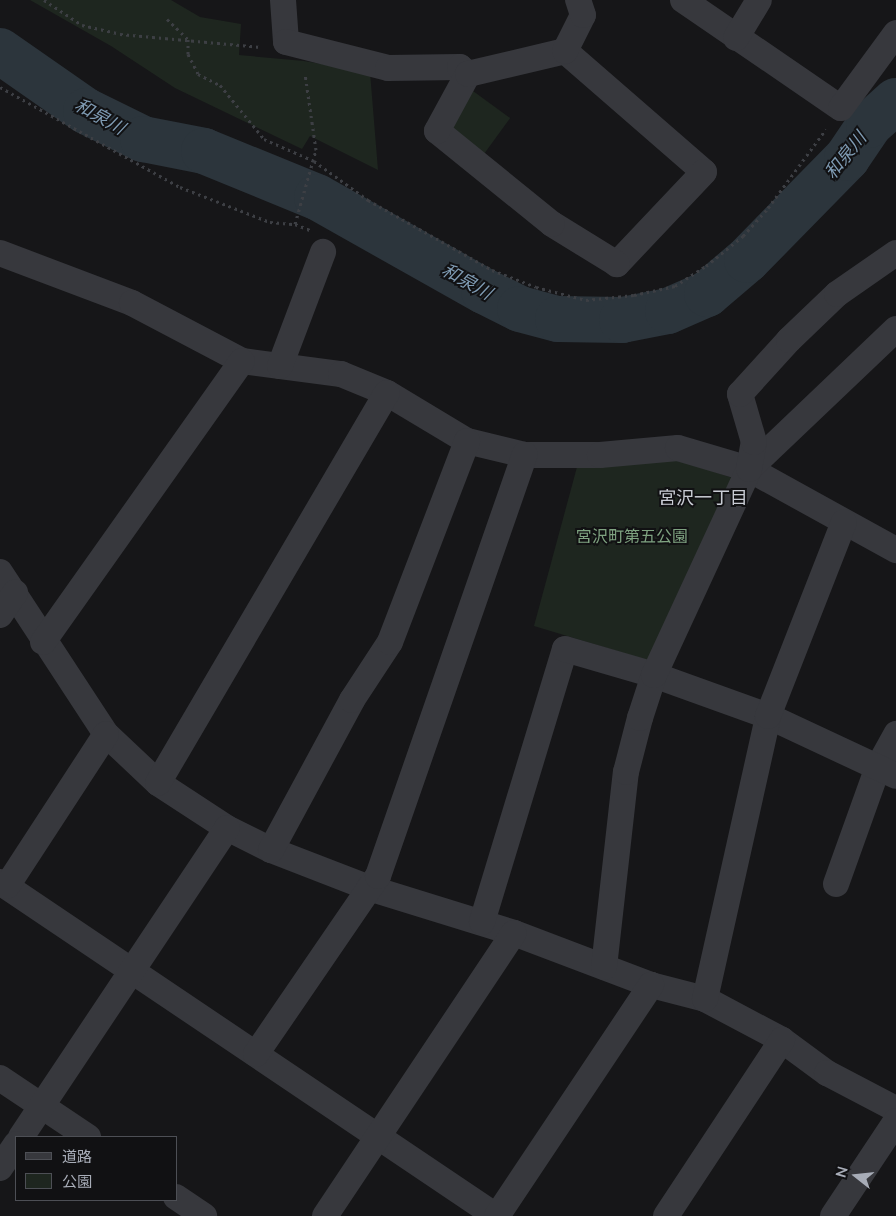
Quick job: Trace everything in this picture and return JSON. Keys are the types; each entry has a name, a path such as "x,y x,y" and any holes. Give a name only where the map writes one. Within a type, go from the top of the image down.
{"street":[{"path":"283,0 294,45 388,68 460,67 468,74"},
{"path":"565,51 704,172 618,264 552,224 438,131 468,74 565,51 583,16 578,0"},
{"path":"683,0 841,108 896,33"},
{"path":"736,38 759,0"},
{"path":"280,366 323,252"},
{"path":"604,967 626,772 654,676 749,469 754,442 740,394 789,340 837,294 896,253"},
{"path":"2,258 132,302 242,361 341,374 387,393 467,441 525,455 600,455 678,448 749,469 896,550"},
{"path":"749,469 896,329"},
{"path":"43,642 242,361"},
{"path":"158,783 387,393"},
{"path":"271,850 352,700 390,642 467,441"},
{"path":"256,1054 378,876 525,455"},
{"path":"705,999 768,716 844,522"},
{"path":"0,572 15,593 43,642 106,734 158,783 227,828 271,850 369,888 514,933 651,985 705,999 782,1040 827,1074 896,1109"},
{"path":"0,615 15,593"},
{"path":"482,922 565,649 654,676 768,716 887,772"},
{"path":"106,734 3,884 496,1216 651,985"},
{"path":"836,884 887,772 896,734"},
{"path":"22,1136 227,828"},
{"path":"325,1216 514,933"},
{"path":"666,1216 782,1040"},
{"path":"0,1078 86,1136"},
{"path":"833,1216 896,1121"},
{"path":"0,1168 15,1146"},
{"path":"178,1198 204,1216"}],"path":[{"path":"0,87 180,187 270,222 295,224 316,150 294,45 278,49 120,34 82,25 44,0"},
{"path":"167,19 188,39 188,54 198,74 220,85 264,139 314,161 347,184"}],"green space":[{"path":"30,0 171,0 200,17 241,24 239,55 304,61 370,72 378,170 310,136 302,149 175,88 111,46"},
{"path":"473,91 510,118 483,156 445,129"},
{"name":"宮沢町第五公園","path":"676,459 742,481 650,661 534,626 577,467"}],"waterway":[{"name":"和泉川","path":"0,51 86,111 143,139 204,151 317,197 484,291 520,309 558,319 622,320 668,311 707,294 747,260 847,158 869,125 896,101"}],"district":[{"name":"宮沢一丁目","path":"703,497"}]}
